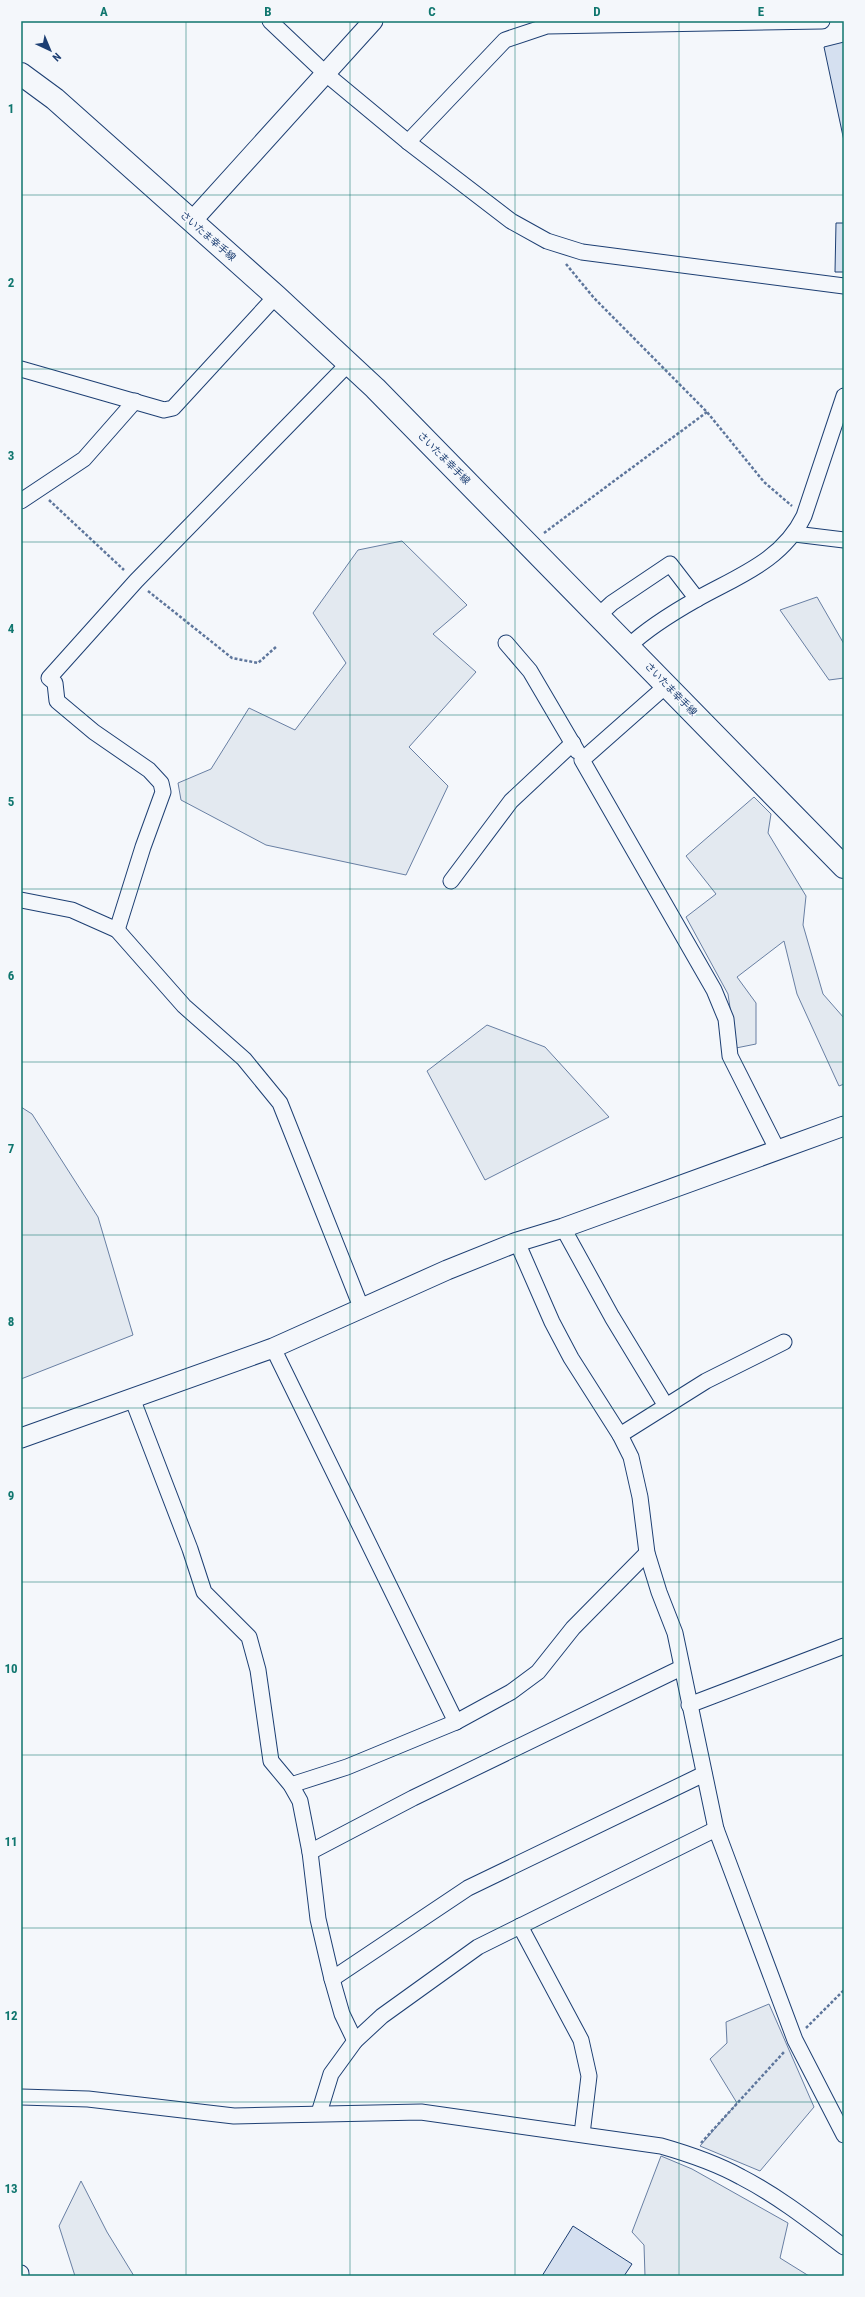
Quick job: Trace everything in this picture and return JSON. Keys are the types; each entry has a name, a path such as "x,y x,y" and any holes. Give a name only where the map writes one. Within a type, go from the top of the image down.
{"main road":[{"name":"さいたま幸手線","path":"21,74 55,100 276,296 349,363 529,543 844,867"}],"street":[{"path":"270,21 326,74 408,142 511,221 547,241 582,252 844,286"},
{"path":"192,221 373,21"},
{"path":"408,142 506,40 530,26 822,21"},
{"path":"21,369 164,410 173,408 276,296"},
{"path":"117,930 142,847 164,792 162,783 126,752 94,732 57,701 55,683 49,678 136,581 349,363"},
{"path":"629,646 641,635 697,599 754,570 795,534 804,516 844,396"},
{"path":"21,501 84,459 135,401"},
{"path":"795,534 844,540"},
{"path":"599,615 612,603 670,564 697,599"},
{"path":"506,643 530,671 573,743 714,990 726,1019 730,1056 778,1150"},
{"path":"582,760 667,685"},
{"path":"451,881 511,801 573,743"},
{"path":"21,900 72,910 117,930 184,1006 244,1059 280,1103 361,1307"},
{"path":"21,1438 274,1348 361,1307 518,1242 562,1228 844,1126"},
{"path":"562,1228 612,1317 666,1406"},
{"path":"518,1242 555,1328 620,1435 631,1457 640,1497 647,1553 659,1592 675,1633 681,1668 716,1828 795,2040 844,2135"},
{"path":"620,1435 706,1381 784,1342"},
{"path":"274,1348 456,1722"},
{"path":"132,1398 190,1549 204,1592 249,1637 258,1670 271,1762 291,1785 300,1801 310,1852 318,1919 342,2014 355,2041"},
{"path":"291,1785 347,1766 456,1722 511,1692 538,1672 573,1628 647,1553"},
{"path":"689,1705 844,1646"},
{"path":"310,1852 413,1798 681,1668"},
{"path":"332,1979 468,1888 704,1774"},
{"path":"319,2113 331,2074 355,2041 382,2016 478,1947 716,1828"},
{"path":"520,1926 581,2040 589,2076 582,2134"},
{"path":"21,2097 88,2100 234,2116 421,2112 662,2146 690,2155 741,2176 790,2206 844,2248"}],"path":[{"path":"547,241 594,298 707,412 764,482 804,516"},
{"path":"529,543 707,412"},
{"path":"37,489 136,581 232,658 258,663 277,646"},
{"path":"690,2155 795,2040 844,1990"}],"shaded area":[{"path":"402,541 467,605 433,634 476,672 409,747 448,786 406,875 266,845 181,800 178,783 211,769 249,708 295,730 346,663 313,613 358,550"},
{"path":"817,597 844,644 844,678 829,680 780,610"},
{"path":"754,797 771,814 768,833 806,896 803,925 823,994 844,1018 844,1084 839,1086 797,994 784,941 737,977 756,1003 756,1044 736,1048 728,994 686,917 716,894 686,856"},
{"path":"487,1025 545,1047 609,1117 485,1180 427,1071"},
{"path":"21,1107 32,1114 98,1217 133,1335 21,1379"},
{"path":"769,2004 814,2107 760,2171 700,2146 737,2103 710,2059 727,2043 726,2022"},
{"path":"661,2156 692,2169 788,2223 780,2258 809,2276 645,2276 644,2245 632,2232"},
{"path":"81,2181 107,2232 134,2276 75,2276 59,2226"}],"building":[{"path":"844,42 844,141 824,47"},
{"path":"836,223 844,223 844,272 835,272"},
{"path":"573,2226 632,2264 624,2276 542,2276"}]}
